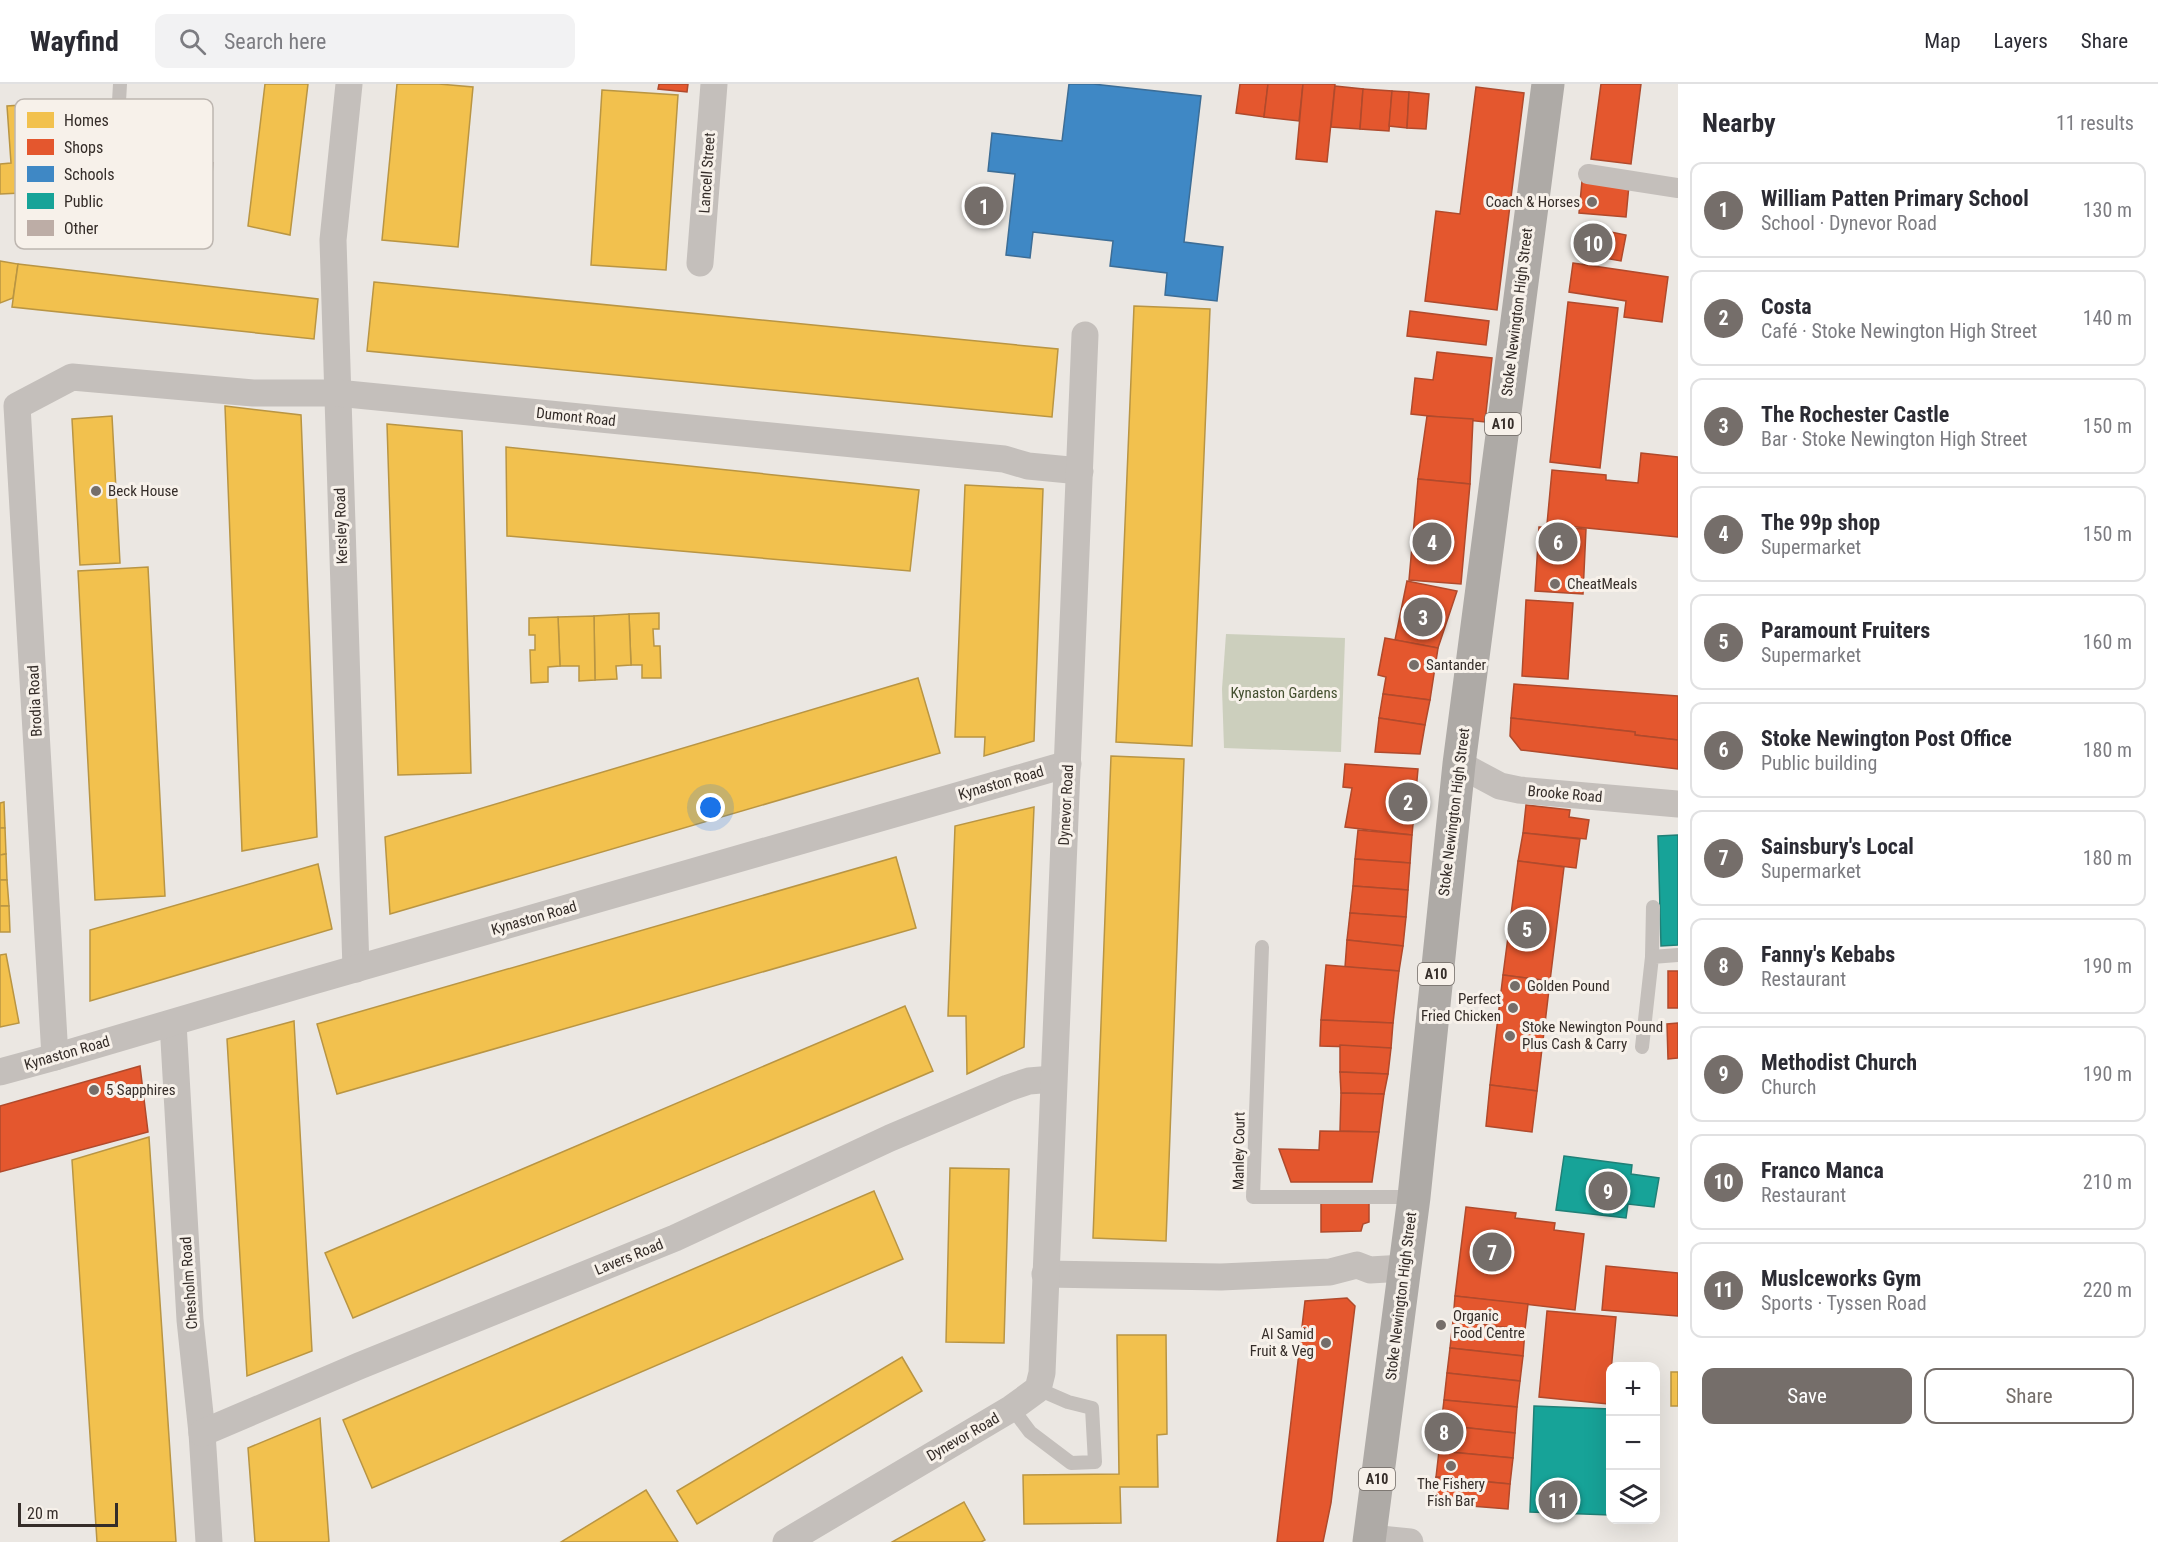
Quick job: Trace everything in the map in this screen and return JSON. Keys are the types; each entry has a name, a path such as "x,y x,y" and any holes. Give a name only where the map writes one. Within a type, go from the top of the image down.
{"highway":[{"name":"Stoke Newington High Street","path":"1369,1540 1414,1197 1458,764 1548,84"}],"street":[{"name":"Kersley Road","path":"349,84 333,240 356,969"},
{"name":"Lancell Street","path":"700,262 714,84"},
{"path":"1587,174 1678,188"},
{"name":"Dynevor Road","path":"786,1542 1012,1408 1038,1389 1042,1373 1085,335"},
{"name":"Dumont Road","path":"72,377 253,393 337,393 1004,459 1028,466 1080,471"},
{"name":"Brodia Road","path":"55,1057 17,406 72,377"},
{"name":"Kynaston Road","path":"0,1072 1068,764"},
{"name":"Brooke Road","path":"1458,764 1500,786 1519,790 1678,804"},
{"name":"Chesholm Road","path":"173,1023 190,1320 202,1433 208,1542"},
{"name":"Lavers Road","path":"202,1433 358,1366 675,1238 890,1138 1008,1088 1053,1079"},
{"path":"1045,1274 1221,1277 1330,1272 1357,1265 1370,1270 1404,1268"},
{"path":"1369,1540 1410,1542"}],"lane":[{"path":"119,99 120,84"},
{"path":"1642,1047 1652,957 1653,908"},
{"name":"Manley Court","path":"1262,947 1253,1197 1414,1197"},
{"path":"1652,957 1678,955"},
{"path":"1012,1408 1030,1432 1071,1464 1095,1462 1092,1408 1068,1402 1038,1389"}],"green space":[{"name":"Kynaston Gardens","path":"1226,634 1345,638 1341,752 1224,748 1222,689"}],"building: Homes":[{"path":"265,84 308,84 290,235 248,226"},
{"path":"397,84 473,87 458,247 382,240"},
{"path":"602,90 678,95 666,270 591,265"},
{"path":"15,105 15,193 0,194 0,164 11,163 7,106"},
{"path":"0,261 18,264 13,298 0,303"},
{"path":"18,264 318,299 314,339 12,307"},
{"path":"374,282 1058,349 1052,417 367,351"},
{"path":"1134,306 1210,309 1192,746 1116,742"},
{"path":"225,406 301,415 317,837 242,851"},
{"name":"Beck House","path":"112,416 120,563 80,565 72,419"},
{"path":"387,424 462,431 471,773 398,775"},
{"path":"506,447 919,490 910,571 507,536"},
{"path":"965,485 1043,489 1034,741 984,756 985,737 955,737"},
{"path":"148,567 165,896 95,900 78,571"},
{"path":"659,613 659,629 653,629 654,646 660,646 661,678 642,678 642,665 631,665 629,614"},
{"path":"629,614 631,665 616,666 617,679 595,680 594,616"},
{"path":"594,616 595,680 579,681 579,666 560,666 558,617"},
{"path":"558,617 560,666 548,667 548,682 531,683 530,650 535,650 535,635 529,635 529,618"},
{"path":"918,678 940,753 390,914 385,837"},
{"path":"1111,756 1184,759 1166,1241 1093,1238"},
{"path":"4,802 5,828 0,828 0,803"},
{"path":"1034,807 1024,1047 967,1074 966,1016 948,1016 955,826"},
{"path":"0,828 5,828 6,854 0,855"},
{"path":"6,854 7,880 0,880 0,855"},
{"path":"896,857 916,928 337,1094 317,1024"},
{"path":"318,864 332,929 90,1001 90,930"},
{"path":"0,880 7,880 9,906 0,906"},
{"path":"0,906 9,906 10,932 0,932"},
{"path":"6,954 19,1023 0,1027 0,955"},
{"path":"905,1006 933,1071 353,1318 325,1253"},
{"path":"294,1021 312,1351 247,1376 227,1039"},
{"path":"149,1137 176,1542 97,1542 72,1160"},
{"path":"950,1168 1009,1169 1004,1343 946,1342"},
{"path":"874,1191 903,1259 372,1488 343,1420"},
{"path":"1117,1335 1166,1335 1167,1434 1157,1435 1158,1487 1120,1487 1121,1523 1024,1524 1023,1475 1119,1474"},
{"path":"902,1357 922,1391 697,1524 677,1491"},
{"path":"1671,1372 1678,1372 1678,1406 1671,1406"},
{"path":"320,1418 329,1542 255,1542 248,1448"},
{"path":"646,1490 678,1542 561,1542"},
{"path":"964,1502 985,1540 981,1542 892,1542"}],"building: Shops":[{"path":"659,84 688,84 687,92 658,89"},
{"path":"1240,84 1268,84 1264,117 1236,113"},
{"path":"1268,84 1303,84 1299,121 1264,117"},
{"path":"1303,84 1335,84 1327,162 1296,159"},
{"path":"1601,84 1641,84 1631,164 1591,159"},
{"path":"1335,86 1363,89 1360,129 1331,127"},
{"path":"1476,87 1524,93 1497,310 1425,301 1436,211 1460,214"},
{"path":"1363,89 1392,91 1389,131 1360,129"},
{"path":"1392,91 1409,92 1407,128 1389,126"},
{"path":"1409,92 1429,94 1426,129 1407,128"},
{"path":"1582,181 1629,185 1626,217 1579,213"},
{"path":"1581,226 1626,235 1621,261 1576,253"},
{"path":"1573,263 1668,277 1662,322 1624,317 1626,301 1569,292"},
{"path":"1568,302 1618,308 1600,468 1550,462"},
{"path":"1410,311 1489,321 1486,345 1407,336"},
{"path":"1437,352 1492,358 1485,422 1411,414 1415,378 1433,380"},
{"path":"1427,416 1473,419 1470,484 1418,479"},
{"path":"1641,453 1678,457 1678,537 1547,524 1552,470 1606,475 1606,480 1638,483"},
{"path":"1418,479 1470,484 1461,584 1409,580"},
{"path":"1539,527 1586,529 1583,594 1535,591"},
{"path":"1407,581 1457,591 1438,648 1395,640"},
{"path":"1526,600 1573,603 1568,679 1522,676"},
{"path":"1385,638 1438,648 1430,700 1383,694 1386,677 1378,675"},
{"path":"1514,684 1678,696 1678,740 1635,735 1635,732 1511,718"},
{"path":"1383,694 1430,700 1425,725 1379,718"},
{"path":"1379,718 1425,725 1420,754 1375,752"},
{"path":"1511,718 1635,732 1635,735 1678,740 1678,769 1521,750 1510,736"},
{"path":"1345,764 1418,769 1412,835 1345,827 1352,788 1343,787"},
{"path":"1526,805 1570,810 1569,817 1589,820 1586,839 1523,833"},
{"path":"1358,830 1412,835 1410,863 1355,859"},
{"path":"1523,833 1580,839 1576,868 1518,861"},
{"path":"1355,859 1410,863 1408,890 1353,886"},
{"path":"1518,861 1564,867 1550,981 1503,975"},
{"path":"1353,886 1408,890 1406,917 1350,913"},
{"path":"1350,913 1406,917 1403,946 1347,940"},
{"path":"1347,940 1403,946 1399,971 1345,967"},
{"path":"1326,965 1399,971 1393,1023 1321,1020"},
{"path":"1668,971 1678,971 1678,1008 1668,1008"},
{"path":"1503,975 1550,981 1537,1091 1490,1085"},
{"path":"1321,1020 1393,1023 1391,1048 1320,1046"},
{"path":"1678,1023 1678,1058 1668,1059 1667,1024"},
{"path":"1340,1045 1391,1048 1388,1074 1340,1072"},
{"path":"140,1066 148,1132 0,1172 0,1106"},
{"path":"1340,1072 1388,1074 1384,1094 1341,1093"},
{"path":"1490,1085 1537,1091 1532,1132 1486,1126"},
{"path":"1341,1093 1384,1094 1379,1132 1340,1131"},
{"path":"1320,1131 1379,1132 1372,1182 1291,1182 1279,1149 1319,1150"},
{"path":"1321,1198 1369,1198 1369,1222 1363,1224 1361,1231 1321,1232"},
{"path":"1466,1207 1516,1213 1515,1218 1555,1223 1554,1230 1584,1234 1575,1310 1455,1296"},
{"path":"1606,1266 1678,1273 1678,1316 1602,1310"},
{"path":"1455,1296 1528,1304 1525,1330 1453,1321"},
{"path":"1347,1298 1355,1306 1331,1503 1323,1542 1277,1542 1305,1301"},
{"path":"1547,1311 1616,1317 1612,1362 1606,1362 1606,1404 1539,1397"},
{"path":"1453,1321 1525,1330 1523,1356 1450,1348"},
{"path":"1450,1348 1523,1356 1520,1381 1447,1373"},
{"path":"1447,1373 1520,1381 1517,1407 1444,1400"},
{"path":"1444,1400 1517,1407 1515,1433 1441,1425"},
{"path":"1441,1425 1515,1433 1513,1458 1439,1451"},
{"path":"1439,1451 1513,1458 1510,1484 1436,1477"},
{"path":"1436,1477 1510,1484 1508,1509 1433,1503"}],"building: Schools":[{"path":"1069,84 1093,84 1201,96 1184,242 1223,247 1217,301 1165,295 1167,273 1110,266 1113,241 1033,232 1030,258 1006,255 1015,174 988,171 992,133 1062,141"}],"building: Public":[{"path":"1678,835 1678,945 1661,946 1658,836"},
{"path":"1564,1156 1632,1165 1631,1174 1659,1178 1654,1207 1628,1204 1626,1218 1556,1210"},
{"path":"1534,1406 1606,1409 1606,1515 1530,1512"}],"place":[{"name":"Coach & Horses","path":"1592,202"},
{"name":"William Patten Primary School","path":"984,206"},
{"name":"Franco Manca","path":"1593,243"},
{"name":"Beck House","path":"96,491"},
{"name":"The 99p shop","path":"1432,542"},
{"name":"Stoke Newington Post Office","path":"1558,542"},
{"name":"CheatMeals","path":"1555,584"},
{"name":"The Rochester Castle","path":"1423,617"},
{"name":"Santander","path":"1414,665"},
{"name":"Costa","path":"1408,802"},
{"name":"Paramount Fruiters","path":"1527,929"},
{"name":"Golden Pound","path":"1515,986"},
{"name":"Perfect Fried Chicken","path":"1513,1008"},
{"name":"Stoke Newington Pound Plus Cash & Carry","path":"1510,1036"},
{"name":"5 Sapphires","path":"94,1090"},
{"name":"Methodist Church","path":"1608,1191"},
{"name":"Sainsbury's Local","path":"1492,1252"},
{"name":"Organic Food Centre","path":"1441,1325"},
{"name":"Al Samid Fruit & Veg","path":"1326,1343"},
{"name":"Fanny's Kebabs","path":"1444,1432"},
{"name":"The Fishery Fish Bar","path":"1451,1466"},
{"name":"Muslceworks Gym","path":"1558,1500"}]}
